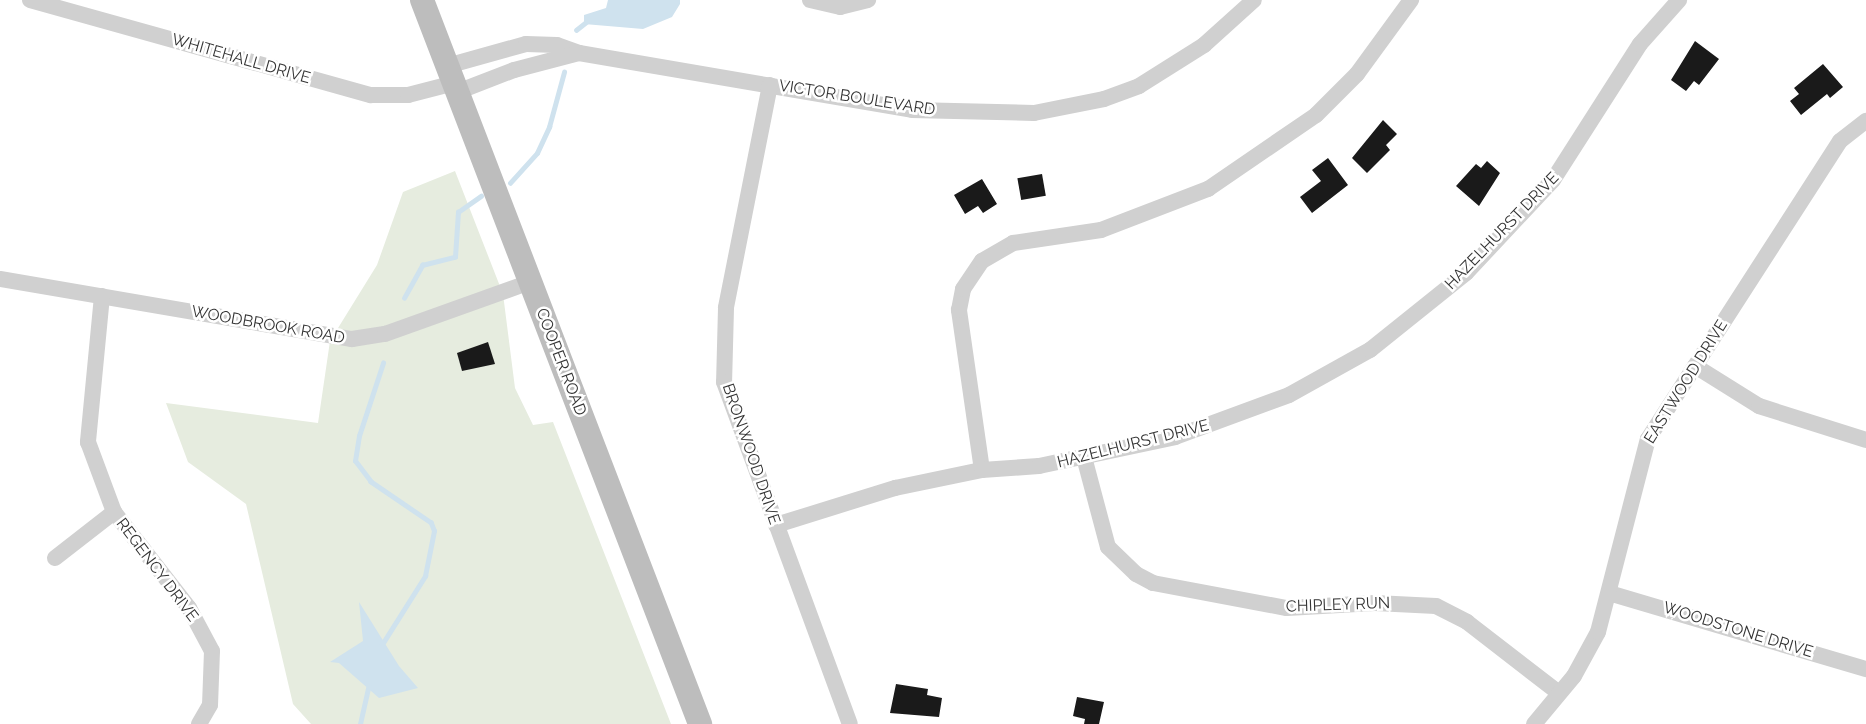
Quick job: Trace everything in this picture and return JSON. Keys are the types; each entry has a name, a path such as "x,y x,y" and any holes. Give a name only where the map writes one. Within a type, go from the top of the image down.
{"street":[{"name":"WHITEHALL DRIVE","path":"30,0 371,95 408,95 453,80"},
{"name":"COOPER ROAD","path":"422,0 700,724"},
{"path":"810,0 840,7 868,0"},
{"name":"VICTOR BOULEVARD","path":"453,80 526,44 557,44 579,53 912,110 999,115 1072,107 1139,86 1172,67 1254,0"},
{"path":"982,470 959,310 963,289 982,261 1012,243 1101,230 1208,189 1316,115 1357,74 1411,0"},
{"name":"HAZELHURST DRIVE","path":"776,525 894,488 982,470 1084,457 1175,437 1289,395 1370,350 1411,320 1466,273 1553,180 1640,44 1679,0"},
{"name":"VICTOR BOULEVARD","path":"453,80 514,70 579,53"},
{"name":"BRONWOOD DRIVE","path":"770,85 722,349 724,382 850,724"},
{"name":"EASTWOOD DRIVE","path":"1534,724 1574,676 1598,632 1609,593 1638,464 1658,421 1840,141 1866,121"},
{"name":"WOODBROOK ROAD","path":"0,279 352,339 385,334 530,282"},
{"name":"REGENCY DRIVE","path":"102,296 88,442 114,512 189,608 212,651 210,705 199,724"},
{"path":"1695,366 1759,406 1866,440"},
{"name":"CHIPLEY RUN","path":"1084,457 1108,547 1136,574 1153,582 1287,608 1375,603 1436,606 1467,622 1559,693"},
{"path":"55,558 114,512"},
{"name":"WOODSTONE DRIVE","path":"1609,593 1866,670"}],"shaded area":[{"path":"455,171 503,294 515,388 533,425 553,422 671,724 311,724 293,704 246,504 188,462 166,403 318,423 330,341 377,265 403,192"}],"water":[{"path":"608,0 680,0 680,4 672,17 643,29 584,24 584,15 606,8"},
{"path":"359,602 399,666 418,688 379,698 339,663 330,662 363,641"}],"building":[{"path":"1695,41 1719,59 1699,85 1694,81 1686,91 1671,80"},
{"path":"1823,64 1843,87 1830,98 1827,94 1801,115 1790,101 1799,94 1794,88"},
{"path":"1383,120 1397,134 1386,145 1390,150 1367,173 1352,158"},
{"path":"1328,158 1348,185 1312,213 1300,197 1321,181 1312,170"},
{"path":"1487,161 1500,173 1479,206 1456,186 1476,164 1481,168"},
{"path":"1042,174 1046,196 1021,200 1017,178"},
{"path":"982,179 997,204 983,213 978,206 965,214 954,195"},
{"path":"488,342 495,364 462,371 457,353"},
{"path":"896,684 928,689 927,695 942,698 939,717 890,713"},
{"path":"1077,697 1104,702 1099,724 1084,724 1085,719 1073,716"}],"waterway":[{"path":"576,30 589,20"},
{"path":"510,183 537,153 549,127 564,72"},
{"path":"404,298 422,265 455,257 458,212 481,196"},
{"path":"381,646 425,576 434,531 431,523 371,482 355,461 359,436 383,363"},
{"path":"360,724 369,684"}]}
